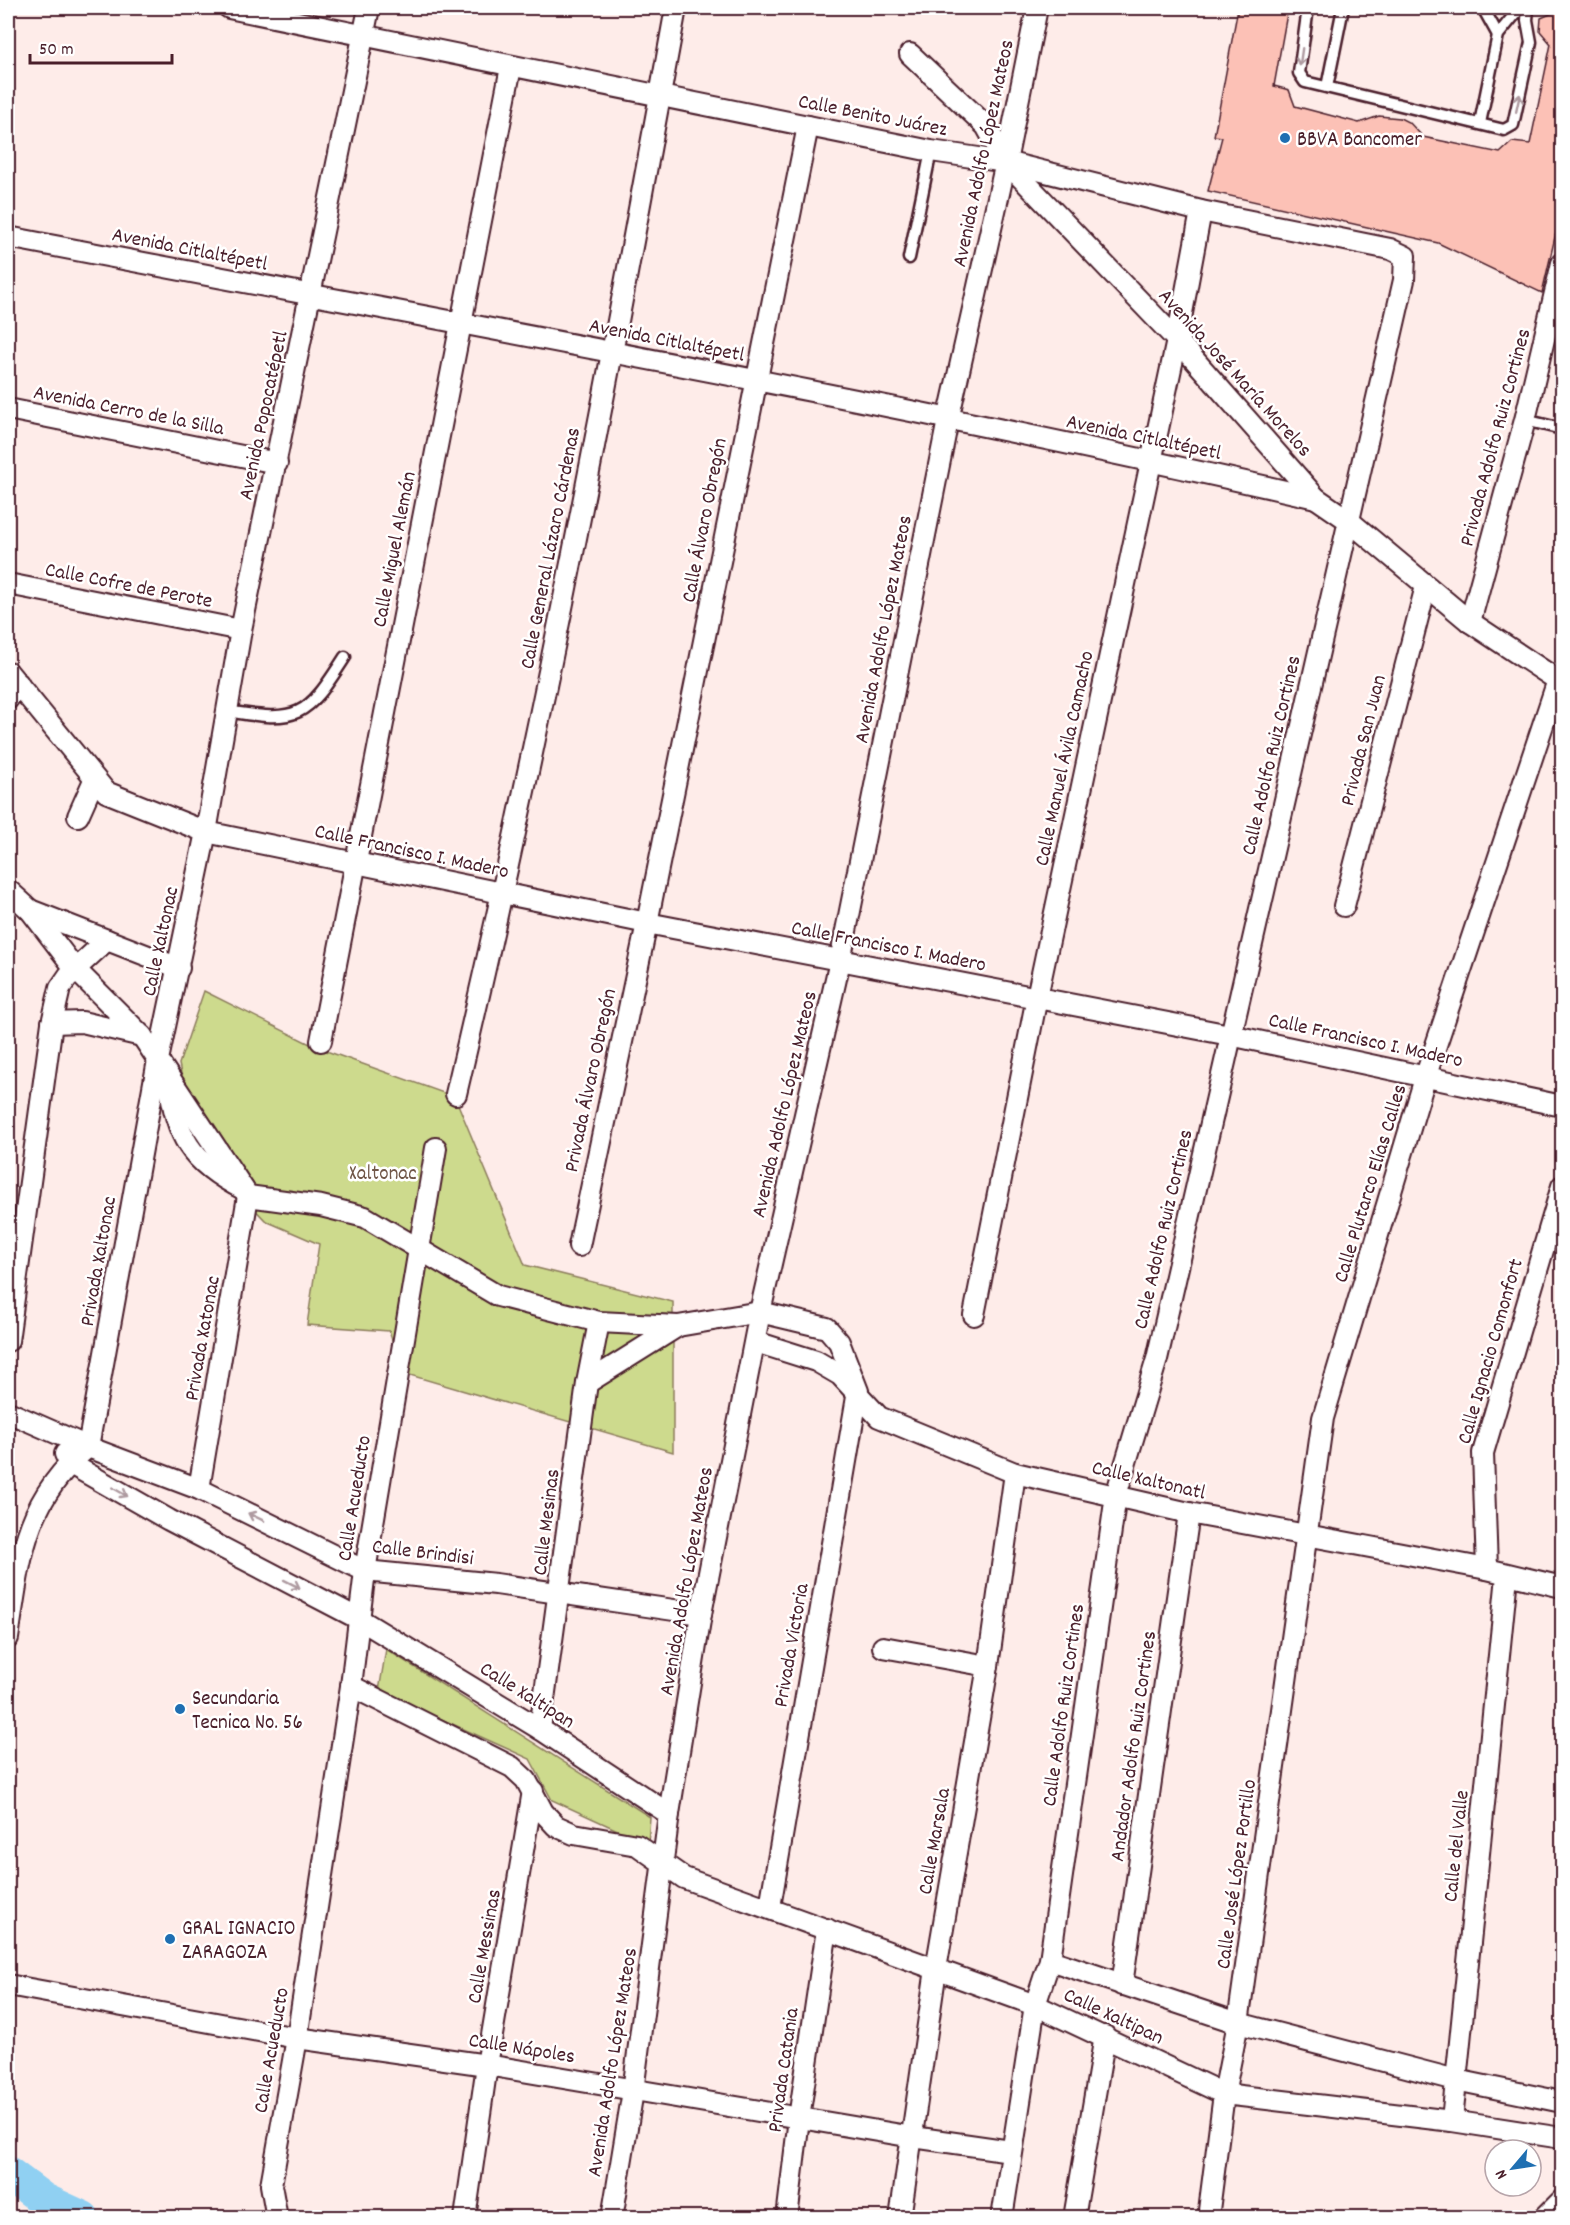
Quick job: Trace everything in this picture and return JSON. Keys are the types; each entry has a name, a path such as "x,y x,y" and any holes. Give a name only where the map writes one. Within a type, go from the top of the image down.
{"street":[{"name":"Calle Benito Juárez","path":"229,8 931,151 1006,162 1201,211 1390,249 1405,256"},
{"name":"Avenida Popocatépetl","path":"206,832 241,630 312,296 369,8"},
{"name":"Calle General Lázaro Cárdenas","path":"456,1094 504,893 613,352 676,8"},
{"name":"Avenida Adolfo López Mateos","path":"612,2217 633,2091 665,1862 669,1814 701,1614 756,1342 760,1312 840,961 948,420 1006,162 1037,8"},
{"name":"Avenida José María Morelos","path":"910,54 986,126 1006,162 1178,340 1316,498 1348,520 1470,622 1560,681"},
{"name":"Calle Miguel Alemán","path":"321,1041 511,67"},
{"name":"Calle Álvaro Obregón","path":"647,923 808,126"},
{"name":"Calle Manuel Ávila Camacho","path":"974,1315 1037,997 1150,461 1178,340 1201,211"},
{"name":"Avenida Citlaltépetl","path":"8,237 460,325 613,352 1150,461 1316,498"},
{"name":"Calle Adolfo Ruiz Cortines","path":"1002,2217 1035,2005 1050,1959 1116,1495 1157,1359 1404,280 1405,256"},
{"name":"Privada Adolfo Ruiz Cortines","path":"1470,622 1525,420 1563,263"},
{"name":"Avenida Cerro de la Silla","path":"8,409 277,463"},
{"name":"Calle Cofre de Perote","path":"8,584 241,630"},
{"name":"Privada San Juan","path":"1344,906 1426,586"},
{"name":"Calle Plutarco Elías Calles","path":"1306,1536 1323,1418 1426,1075 1560,681"},
{"name":"Calle Francisco I. Madero","path":"11,685 106,792 206,832 647,923 1230,1035 1563,1106"},
{"path":"78,816 94,780"},
{"name":"Calle Xaltonac","path":"158,1060 206,832"},
{"path":"8,890 30,910 76,970 142,1036 247,1193 365,1216 498,1296 599,1323 678,1326 760,1312 827,1328 839,1342 858,1391"},
{"path":"8,908 30,910 178,968"},
{"name":"Privada Álvaro Obregón","path":"579,1246 647,923"},
{"path":"8,1341 52,1023 60,988 107,940"},
{"path":"52,1023 81,1022 142,1036"},
{"name":"Privada Xaltonac","path":"88,1448 158,1060"},
{"name":"Calle Acueducto","path":"277,2217 271,2185 297,2038 351,1686 365,1571 436,1148"},
{"name":"Calle Ignacio Comonfort","path":"1487,1569 1483,1453 1563,1186"},
{"name":"Privada Xatonac","path":"199,1489 247,1193"},
{"name":"Calle Mesinas","path":"540,1729 587,1383 599,1323"},
{"path":"587,1383 678,1326"},
{"name":"Calle Xaltonatl","path":"756,1342 816,1360 840,1375 858,1391 879,1417 1015,1473 1189,1513 1487,1569 1507,1576 1563,1587"},
{"name":"Privada Victoria","path":"770,1907 858,1391"},
{"name":"Calle Brindisi","path":"8,1412 88,1448 199,1489 365,1571 496,1584 701,1614"},
{"path":"57,1435 69,1463 170,1520 359,1619"},
{"path":"8,1638 15,1542 69,1463 88,1448"},
{"name":"Calle Marsala","path":"900,2217 936,1969 988,1666 1015,1473"},
{"name":"Andador Adolfo Ruiz Cortines","path":"1122,1985 1189,1513"},
{"name":"Calle José López Portillo","path":"1208,2217 1224,2094 1238,2023 1306,1536"},
{"name":"Calle del Valle","path":"1452,2121 1507,1576"},
{"name":"Calle Xaltipan","path":"359,1619 540,1729 669,1814"},
{"path":"883,1647 988,1666"},
{"name":"Calle Xaltipan","path":"351,1686 494,1755 512,1767 533,1790 543,1812 556,1826 574,1834 637,1845 665,1862 684,1878 770,1907 1035,2005 1224,2094 1452,2121 1563,2138"},
{"name":"Calle Messinas","path":"465,2217 487,2065 533,1790"},
{"name":"Privada Catania","path":"788,2217 799,2118 827,1929"},
{"path":"1050,1959 1238,2023 1456,2080 1563,2102"},
{"path":"8,1974 17,1986"},
{"name":"Calle Nápoles","path":"17,1986 297,2038 487,2065 913,2138 1011,2151"},
{"path":"1074,2217 1105,2036"},
{"path":"1544,2217 1563,2200"}],"lane":[{"path":"1308,8 1299,73 1305,82 1504,130 1513,125 1531,42 1527,20 1528,8"},
{"path":"1328,87 1343,8"},
{"path":"1483,8 1498,35"},
{"path":"1480,123 1498,35 1520,8"},
{"path":"909,258 931,151"},
{"path":"1525,420 1563,429"},
{"path":"226,711 286,717 303,710 320,696 345,657"}],"green space":[{"name":"Xaltonac","path":"204,991 318,1048 455,1097 525,1265 673,1302 673,1452 403,1373 389,1331 307,1325 319,1244 266,1221 197,1149 179,1064"},
{"path":"386,1649 650,1817 648,1844 552,1800 530,1759 379,1691"}],"building":[{"path":"1238,8 1288,8 1274,86 1289,90 1295,106 1359,123 1379,116 1400,118 1410,123 1423,137 1500,153 1512,142 1530,144 1551,44 1540,31 1541,18 1562,9 1562,207 1542,293 1438,243 1208,191 1222,137 1214,136"}],"waterway":[{"path":"8,2173 44,2200 83,2218"}],"place":[{"name":"BBVA Bancomer","path":"1285,138"},
{"name":"Secundaria Tecnica No. 56","path":"180,1709"},
{"name":"GRAL IGNACIO ZARAGOZA","path":"170,1939"}]}
